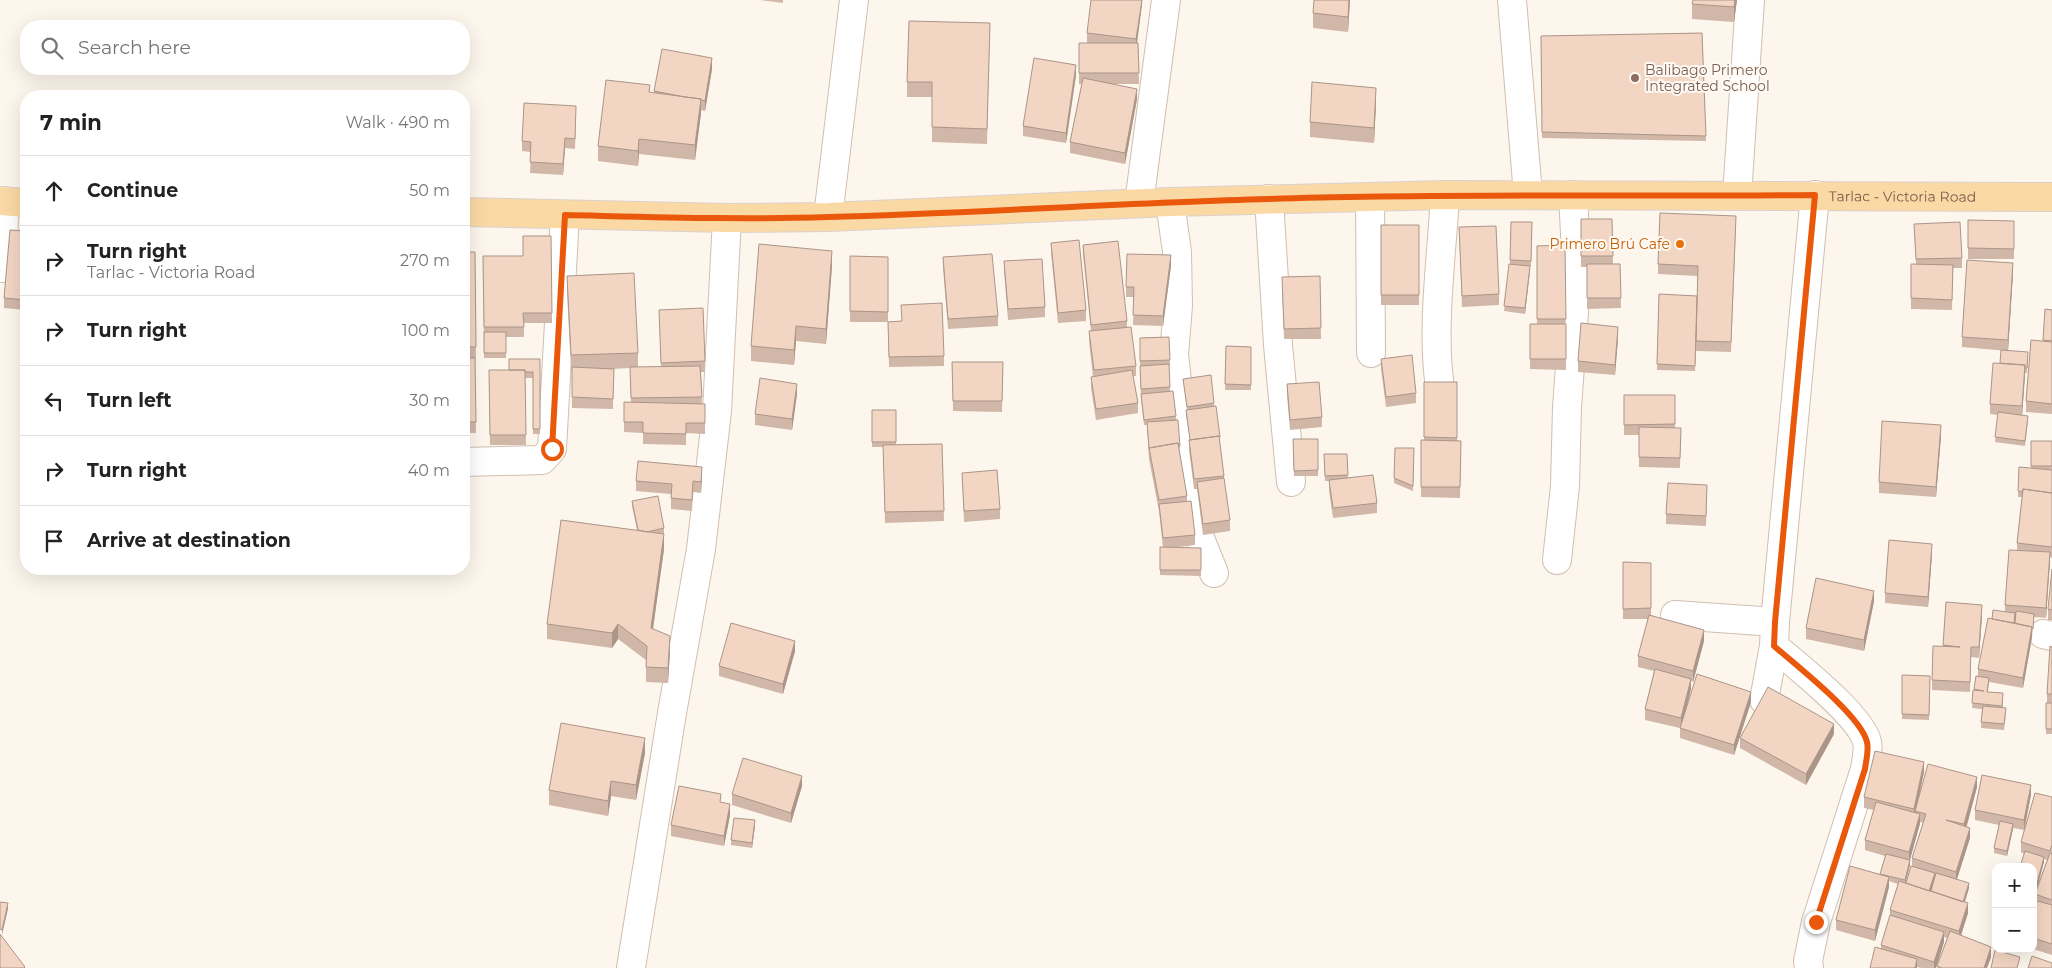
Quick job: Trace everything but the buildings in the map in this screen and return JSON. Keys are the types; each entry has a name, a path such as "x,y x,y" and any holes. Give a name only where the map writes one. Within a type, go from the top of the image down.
{"main road":[{"name":"Tarlac - Victoria Road","path":"470,212 727,218 828,217 1139,203 1446,195 2052,197"}],"street":[{"path":"828,217 854,0"},
{"path":"1139,203 1166,0"},
{"path":"1512,0 1528,195"},
{"path":"1737,196 1750,0"},
{"path":"1439,380 1439,299 1446,195"},
{"path":"1764,700 1774,634 1815,195"},
{"path":"1557,560 1565,486 1567,407 1577,272 1573,196"},
{"path":"1370,197 1371,354"},
{"path":"1269,199 1278,344 1291,482"},
{"path":"3,268 10,202"},
{"path":"1170,202 1177,252 1178,297 1174,354 1186,460 1198,531 1214,573"},
{"path":"470,462 542,460 552,449 565,215"},
{"path":"631,968 701,549 717,411 727,218"},
{"path":"1675,615 1774,634 1862,729 1868,744 1865,769 1816,922 1808,961 1809,968"}],"place":[{"name":"Balibago Primero Integrated School","path":"1635,78"},
{"name":"Primero Brú Cafe","path":"1680,244"}],"route":[{"path":"552,449 565,215 727,218 828,217 1139,203 1303,198 1446,195 1815,195 1774,646 1845,710 1862,729 1868,744 1865,769 1816,922"}]}
